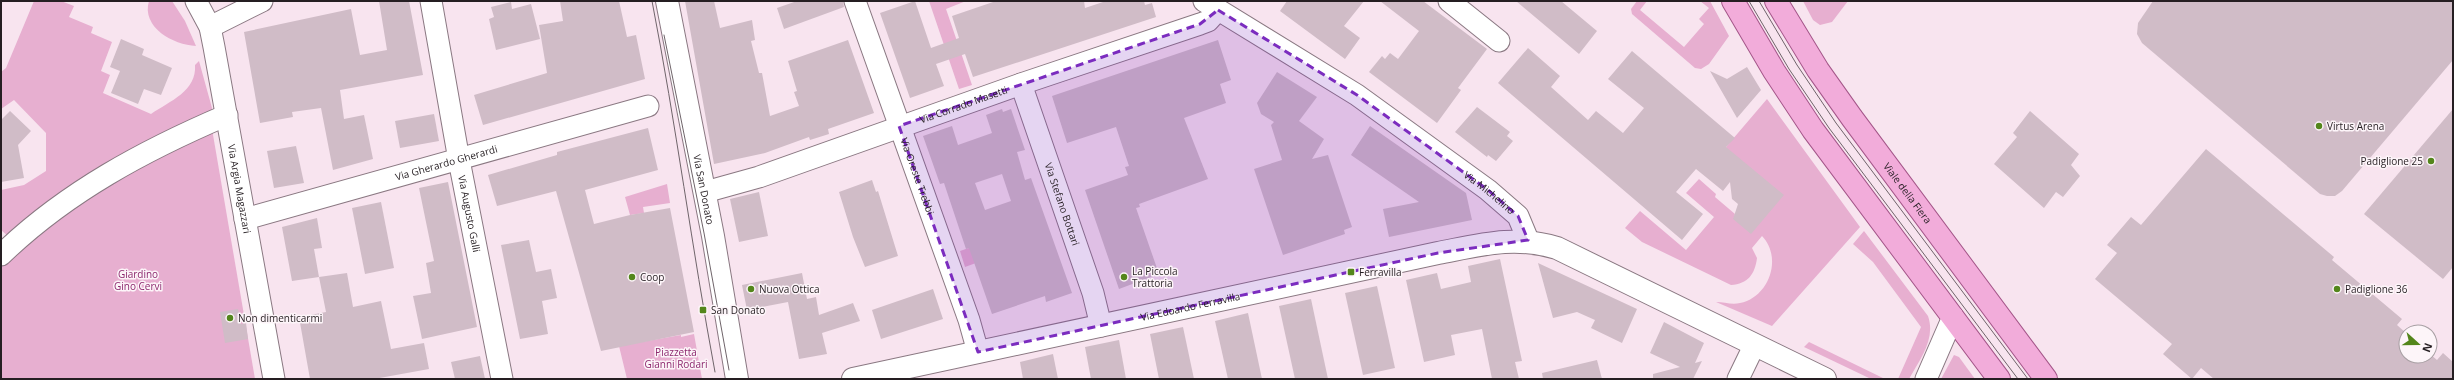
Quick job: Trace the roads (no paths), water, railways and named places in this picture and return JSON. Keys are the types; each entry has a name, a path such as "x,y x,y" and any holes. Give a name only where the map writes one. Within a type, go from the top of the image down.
{"main road":[{"path":"1733,1 1778,77 1814,130 1999,379"},
{"name":"Viale della Fiera","path":"1776,1 1818,70 1852,118 2046,379"}],"street":[{"name":"Via Argia Magazzari","path":"196,1 210,27 274,379"},
{"path":"210,27 262,1"},
{"name":"Via Augusto Galli","path":"431,1 459,160 502,379"},
{"name":"Via San Donato","path":"667,1 705,192 737,379"},
{"name":"Via Oreste Trebbi","path":"855,1 969,320 978,352"},
{"path":"1449,1 1499,41"},
{"name":"Via Corrado Masetti","path":"705,192 759,177 899,126 1200,24 1208,20 1211,6"},
{"name":"Via Michelino","path":"1211,6 1357,95 1488,190 1518,216 1528,240"},
{"name":"Via Stefano Bottari","path":"1021,84 1093,293 1101,326"},
{"name":"Via Gherardo Gherardi","path":"245,219 648,106"},
{"path":"1,255 45,218 102,178 149,151 227,115"},
{"path":"1528,240 1556,248 1824,379"},
{"name":"Via Edoardo Ferravilla","path":"853,379 1438,253 1487,244 1528,240"},
{"path":"1926,379 1952,317"},
{"path":"1738,379 1754,346"}],"tram line":[{"path":"652,1 715,372"},
{"path":"1749,1 1789,69 1829,128 2018,379"},
{"path":"1759,1 1797,65 1836,123 2028,379"},
{"path":"664,35 704,233 729,370"}],"place":[{"name":"Virtus Arena","path":"2319,126"},
{"name":"Padiglione 25","path":"2431,161"},
{"name":"Ferravilla","path":"1351,272"},
{"name":"Coop","path":"632,277"},
{"name":"La Piccola Trattoria","path":"1124,277"},
{"name":"Nuova Ottica","path":"751,289"},
{"name":"Padiglione 36","path":"2337,289"},
{"name":"San Donato","path":"703,310"},
{"name":"Non dimenticarmi","path":"230,318"}],"park label":[{"name":"Giardino Gino Cervi","path":"138,280"},
{"name":"Piazzetta Gianni Rodari","path":"676,358"}]}
